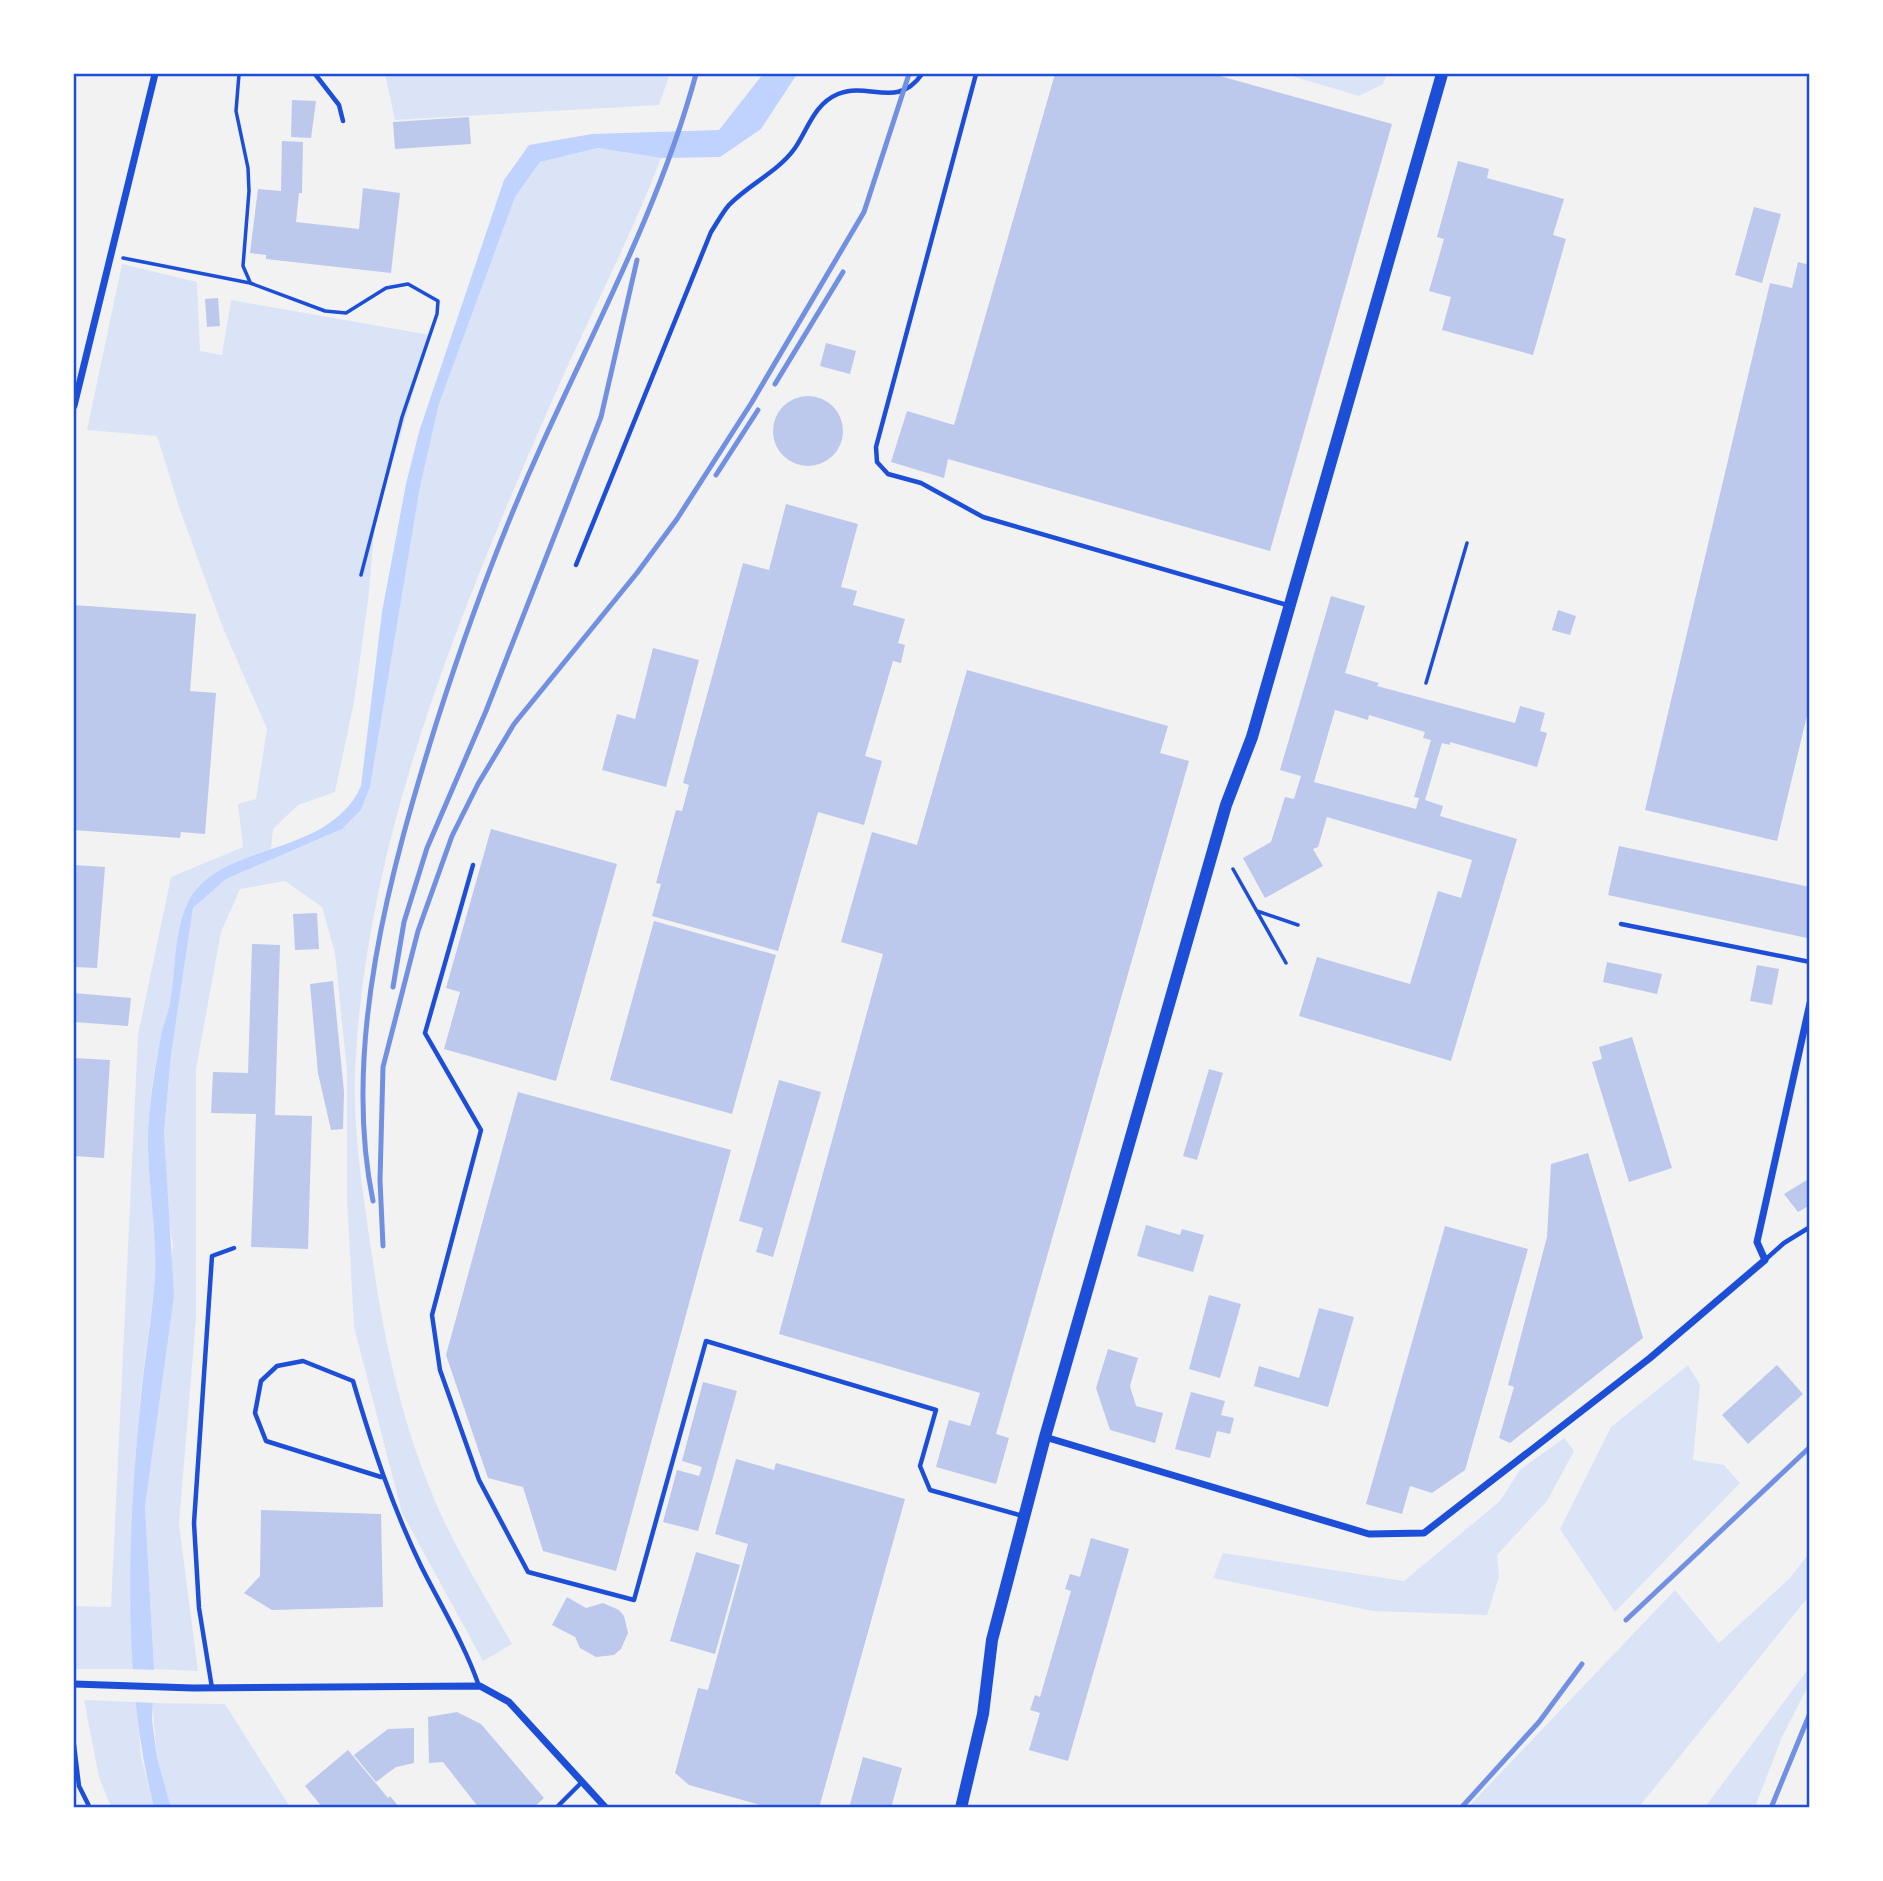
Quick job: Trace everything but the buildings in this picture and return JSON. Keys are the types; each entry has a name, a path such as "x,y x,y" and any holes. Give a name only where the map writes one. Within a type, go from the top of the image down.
{"main road":[{"path":"961,1808 982,1714 992,1640 1045,1437 1226,805 1252,737 1442,74"}],"street":[{"path":"74,406 155,74"},
{"path":"1045,1437 1369,1534 1424,1533 1650,1358 1765,1260 1757,1242 1810,1003"},
{"path":"74,1684 193,1688 480,1686 509,1702 606,1808"}],"lane":[{"path":"315,74 339,104 343,121"},
{"path":"576,565 711,232 721,215 730,204 780,164 794,149 811,118 828,100 848,91 891,94 912,85 922,74"},
{"path":"976,74 876,447 877,462 888,474 921,483 983,517 1289,606"},
{"path":"473,864 425,1032 481,1130 432,1315 440,1370 479,1480 528,1573 634,1600 706,1340 936,1410 920,1466 930,1490 1024,1516"},
{"path":"1621,924 1810,962"},
{"path":"1765,1260 1784,1243 1810,1227"},
{"path":"212,1688 199,1608 194,1523 212,1256 234,1248"},
{"path":"381,1477 267,1441 255,1413 261,1381 277,1366 303,1361 352,1381 381,1477 421,1566 467,1651 480,1686"},
{"path":"74,1745 79,1786 90,1808"},
{"path":"556,1808 581,1783"}],"path":[{"path":"239,74 236,111 248,168 249,191 243,265 250,283"},
{"path":"111,256 250,283 326,311 346,313 386,288 408,284 438,301 380,492 361,575"},
{"path":"1426,683 1467,542"},
{"path":"1233,869 1286,963"},
{"path":"1257,911 1298,925"}],"shaded area":[{"path":"385,74 670,74 659,105 395,120"},
{"path":"1285,74 1387,74 1383,84 1359,96"},
{"path":"598,148 661,158 483,564 422,730 397,814 377,900 363,986 355,1073 357,1144 366,1215 382,1320 402,1407 439,1511 512,1644 483,1661 402,1513 354,1327 347,1199 347,1071 335,953 322,907 285,881 240,889 221,932 196,1069 196,1318 179,1524 198,1671 154,1669 145,1506 173,1244 167,1212 164,1133 171,1055 193,908 226,879 342,829 361,810 370,787 420,487 439,404 515,197 540,162"},
{"path":"122,264 197,282 200,351 222,355 231,300 430,335 375,522 368,601 354,702 335,792 298,805 273,829 271,850 234,864 208,879 193,897 182,924 172,996 156,1060 149,1118 148,1147 156,1262 140,1400 133,1501 132,1602 135,1669 74,1669 74,1606 111,1607 138,1035 171,877 243,847 238,804 256,799 267,729 223,628 180,510 157,436 87,430"},
{"path":"1688,1365 1700,1385 1693,1460 1724,1465 1740,1483 1615,1612 1560,1529 1611,1427"},
{"path":"1564,1438 1574,1451 1547,1501 1497,1555 1499,1577 1487,1615 1373,1611 1213,1578 1223,1553 1404,1581 1500,1501 1520,1470"},
{"path":"1809,1553 1809,1596 1639,1807 1468,1807 1675,1590 1719,1643 1790,1578"},
{"path":"1809,1668 1809,1684 1782,1737 1755,1807 1705,1807"},
{"path":"84,1700 136,1702 141,1756 154,1807 111,1807 99,1777"},
{"path":"152,1703 225,1704 290,1807 171,1807 157,1758"}],"water":[{"path":"763,74 797,74 761,129 720,157 661,158 598,148 540,162 515,197 439,404 420,487 370,787 361,810 342,829 226,879 193,908 171,1055 164,1133 174,1296 145,1506 154,1669 152,1720 157,1758 171,1807 154,1807 136,1708 130,1603 131,1550 136,1446 155,1277 149,1119 182,918 200,886 220,870 324,827 345,810 361,786 382,612 406,484 419,432 504,180 529,145 592,134 719,130"}],"pier":[{"path":"131,1669 158,1670 156,1703 133,1702"}],"railway":[{"path":"373,1201 365,1142 363,1081 367,1020 376,958 403,836 460,650 499,545 647,215 682,122 696,74"},
{"path":"383,1246 380,1180 383,1067 418,931 452,836 478,784 514,724 637,573 677,519 752,402 864,212 909,74"},
{"path":"393,987 404,922 427,848 486,711 601,417 637,260"},
{"path":"775,384 843,272"},
{"path":"716,475 758,410"},
{"path":"1626,1620 1810,1447"},
{"path":"1461,1808 1539,1722 1582,1664"},
{"path":"1771,1808 1810,1713"}]}
